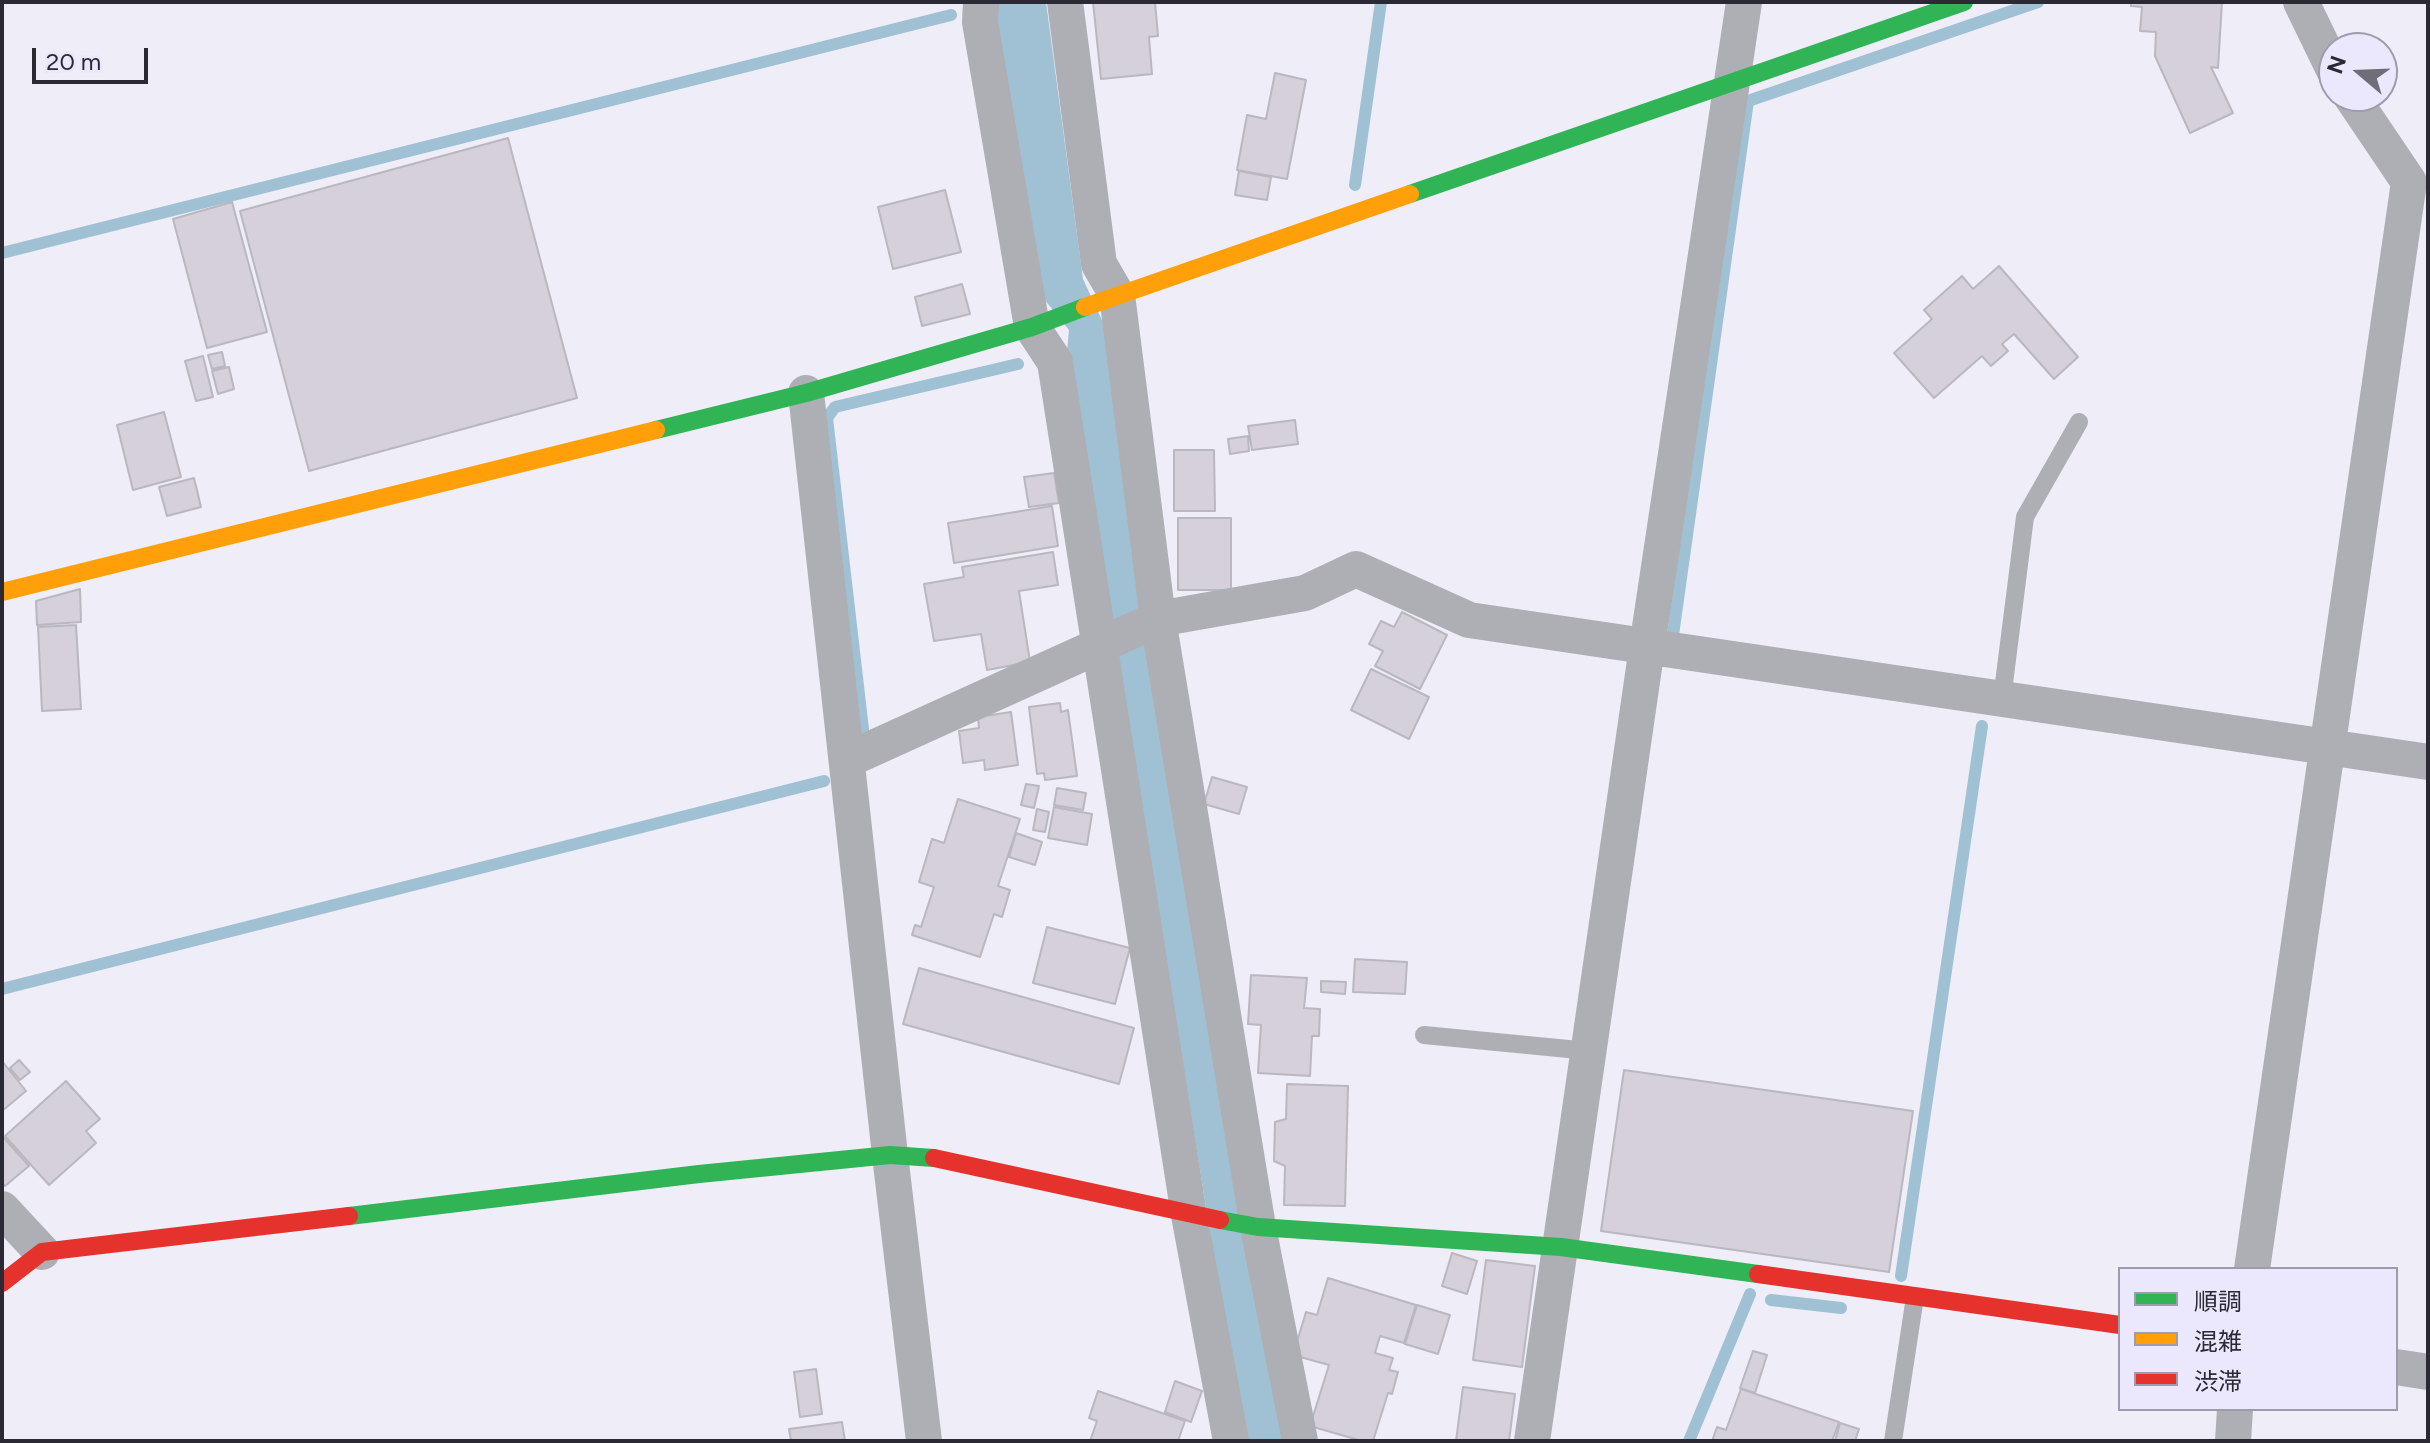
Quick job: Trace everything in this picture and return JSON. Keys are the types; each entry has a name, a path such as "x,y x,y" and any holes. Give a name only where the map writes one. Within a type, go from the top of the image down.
{"street":[{"path":"981,2 980,22 1040,324 1055,362 1231,1441"},
{"path":"1065,2 1099,264 1110,298 1155,621 1255,1227 1300,1441"},
{"path":"1532,1441 1744,2"},
{"path":"2,592 806,393 1040,324 1964,2"},
{"path":"2301,2 2318,37"},
{"path":"2252,1267 2409,182 2362,112"},
{"path":"806,393 924,1441"},
{"path":"847,760 1155,621 1305,593 1356,569 1469,620 2428,762"},
{"path":"2,1283 42,1252 699,1174 890,1155 926,1156 1255,1227 1561,1247 2118,1325"},
{"path":"2,1209 42,1252"},
{"path":"2398,1367 2428,1372"},
{"path":"2233,1441 2235,1411"}],"lane":[{"path":"2002,699 2025,517 2079,422"},
{"path":"1424,1035 1589,1051"},
{"path":"1893,1441 1915,1297"}],"water":[{"path":"994,2 1046,2 1083,279 1107,331 1290,1441 1244,1441 1067,351 1069,330 1040,294"}],"building":[{"path":"1093,2 1155,2 1158,36 1149,37 1152,74 1101,79"},
{"path":"2131,2 2222,2 2218,68 2211,67 2233,113 2190,133 2155,56 2156,32 2140,31 2142,7 2131,6"},
{"path":"1275,73 1306,80 1287,179 1237,170 1247,115 1266,119"},
{"path":"508,138 577,398 309,471 240,211"},
{"path":"1239,171 1271,177 1267,200 1235,195"},
{"path":"945,190 961,252 893,269 878,207"},
{"path":"232,202 267,332 207,348 173,219"},
{"path":"1999,266 2078,357 2054,379 2014,334 2002,344 2008,351 1991,366 1982,356 1934,398 1894,353 1932,319 1924,310 1962,276 1973,289"},
{"path":"962,284 970,314 922,326 915,297"},
{"path":"222,352 225,366 212,369 208,355"},
{"path":"203,356 213,397 196,401 185,361"},
{"path":"229,367 234,389 218,394 212,371"},
{"path":"164,412 181,477 133,490 117,425"},
{"path":"1295,420 1298,444 1252,450 1248,426"},
{"path":"1248,436 1249,451 1230,454 1228,439"},
{"path":"1174,450 1214,450 1215,511 1174,511"},
{"path":"1054,473 1059,503 1029,507 1024,477"},
{"path":"194,478 201,507 167,516 159,487"},
{"path":"1052,506 1058,546 954,563 948,523"},
{"path":"1178,518 1231,518 1231,590 1178,590"},
{"path":"1053,552 1058,585 1019,591 1030,662 987,670 981,634 934,641 924,584 964,577 962,567"},
{"path":"80,589 81,622 37,625 36,601"},
{"path":"1402,612 1447,635 1420,689 1375,666 1383,651 1369,644 1381,621 1394,627"},
{"path":"76,625 81,709 42,711 38,627"},
{"path":"1371,669 1429,697 1409,739 1351,710"},
{"path":"1060,703 1061,712 1068,710 1077,776 1045,780 1044,773 1037,774 1029,707"},
{"path":"1011,712 1018,765 985,770 984,760 963,763 959,731 979,728 978,717"},
{"path":"1212,777 1247,787 1239,814 1204,804"},
{"path":"1026,784 1039,786 1034,808 1021,805"},
{"path":"1057,788 1086,793 1083,810 1054,805"},
{"path":"958,799 1020,819 998,886 1010,890 1002,917 994,914 980,957 912,935 915,925 921,927 934,887 919,882 932,839 944,843"},
{"path":"1054,807 1092,814 1087,845 1048,838"},
{"path":"1037,809 1049,812 1045,832 1033,830"},
{"path":"1016,833 1042,842 1035,865 1009,857"},
{"path":"1047,927 1130,948 1115,1004 1033,983"},
{"path":"1355,959 1407,962 1405,994 1353,992"},
{"path":"919,968 1134,1028 1119,1084 903,1024"},
{"path":"1251,975 1307,978 1304,1008 1320,1009 1319,1036 1312,1036 1310,1076 1258,1073 1261,1025 1248,1024"},
{"path":"1321,981 1346,982 1345,994 1321,992"},
{"path":"19,1060 30,1072 20,1080 10,1068"},
{"path":"2,1061 26,1091 2,1111"},
{"path":"1624,1070 1913,1111 1889,1272 1601,1231"},
{"path":"66,1081 100,1119 86,1131 96,1143 49,1185 5,1136"},
{"path":"1287,1084 1348,1086 1345,1206 1284,1205 1285,1166 1274,1161 1275,1122 1286,1119"},
{"path":"3,1137 29,1166 5,1186 2,1183"},
{"path":"1452,1253 1477,1261 1467,1294 1442,1286"},
{"path":"1486,1260 1535,1266 1522,1367 1473,1360"},
{"path":"1328,1278 1416,1305 1404,1343 1380,1336 1375,1353 1393,1358 1389,1370 1398,1372 1373,1441 1362,1441 1310,1426 1329,1365 1293,1355 1306,1312 1317,1315"},
{"path":"1417,1305 1450,1315 1438,1354 1405,1344"},
{"path":"1753,1351 1767,1355 1755,1393 1740,1388"},
{"path":"816,1369 822,1414 800,1417 794,1372"},
{"path":"1175,1381 1202,1391 1191,1422 1165,1412"},
{"path":"1463,1387 1515,1394 1509,1441 1456,1441"},
{"path":"1741,1389 1839,1422 1832,1441 1712,1441 1717,1427 1726,1430"},
{"path":"1098,1391 1185,1421 1178,1441 1090,1441 1097,1421 1089,1418"},
{"path":"842,1422 845,1441 791,1441 789,1429"},
{"path":"1840,1423 1859,1429 1855,1441 1835,1441"}],"waterway":[{"path":"1355,185 1381,2"},
{"path":"1673,635 1748,101 2038,2"},
{"path":"2,253 951,15"},
{"path":"864,738 827,418 835,407 1018,364"},
{"path":"1901,1276 1982,726"},
{"path":"2,989 824,781"},
{"path":"1689,1441 1750,1294"},
{"path":"1771,1300 1841,1308"}],"traffic: fast":[{"path":"1410,194 1964,2"},
{"path":"656,430 806,393 1032,327 1085,307"},
{"path":"349,1216 699,1174 890,1155 934,1158"},
{"path":"1220,1220 1258,1227 1561,1247 1758,1274"}],"traffic: slow":[{"path":"1085,307 1410,194"},
{"path":"2,592 656,430"}],"traffic: jam":[{"path":"934,1158 1220,1220"},
{"path":"2,1283 42,1252 349,1216"},
{"path":"1758,1274 2118,1325"}]}
